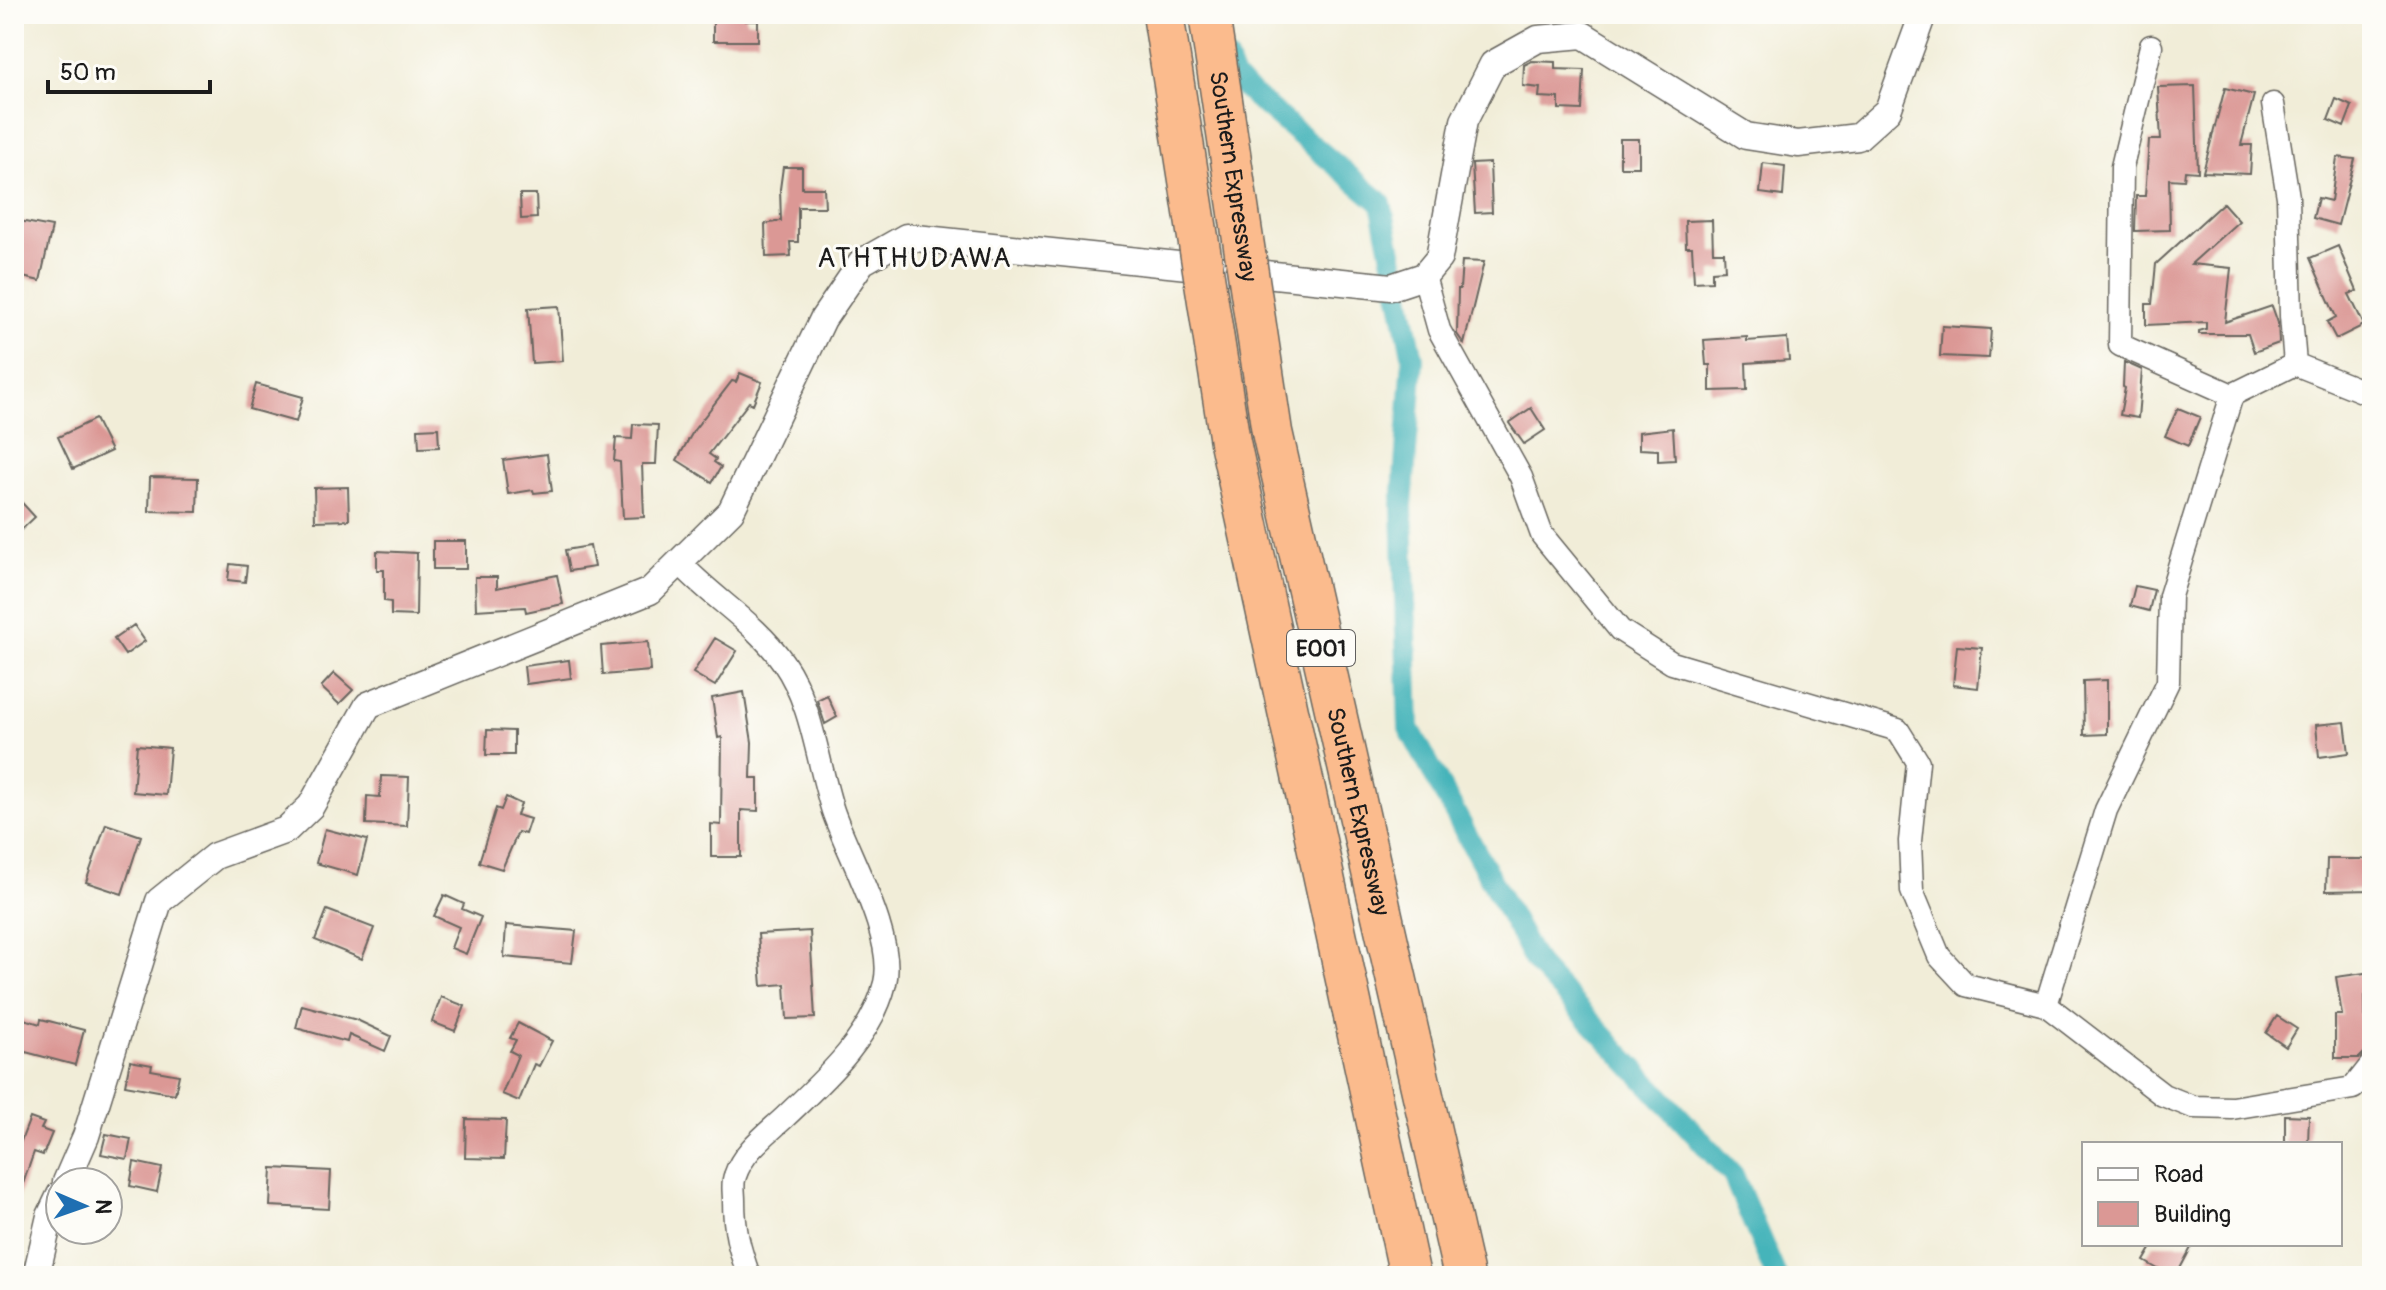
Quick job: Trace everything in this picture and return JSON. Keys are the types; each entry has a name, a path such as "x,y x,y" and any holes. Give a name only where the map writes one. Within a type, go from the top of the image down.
{"highway":[{"name":"Southern Expressway","path":"1163,14 1230,442 1410,1276"},
{"name":"Southern Expressway","path":"1209,14 1272,432 1464,1276"}],"street":[{"path":"73,1166 86,1136 159,901 215,856 286,830 311,806 368,705 650,591 731,511 823,319 862,262 906,237 1391,287 1420,278 1439,258 1464,121 1493,64 1538,39 1583,35 1746,136 1798,144 1858,137 1888,110 1923,14"},
{"path":"2151,46 2122,167 2120,345 2232,395"},
{"path":"2273,104 2288,197 2295,364"},
{"path":"1420,278 1439,330 1521,477 1542,535 1620,630 1672,663 1898,730 1918,762 1910,841 1912,891 1939,956 1966,985 2046,1005 2163,1095 2193,1107 2232,1108 2362,1084 2372,1064"},
{"path":"2046,1005 2106,810 2168,682 2170,596 2232,395 2295,364 2372,395"},
{"path":"679,562 701,586 760,633 797,683 834,813 880,932 886,956 886,981 872,1019 830,1072 759,1141 742,1161 733,1178 734,1233 749,1276"},
{"path":"36,1276 44,1242"}],"building":[{"path":"713,14 746,14 746,21 758,21 758,41 713,41"},
{"path":"1532,61 1555,62 1555,69 1584,70 1582,110 1559,109 1559,98 1539,97 1540,88 1523,86 1524,65"},
{"path":"2195,86 2198,172 2185,171 2184,180 2169,179 2170,230 2135,231 2136,196 2145,196 2149,140 2161,140 2158,87"},
{"path":"2225,88 2254,95 2241,145 2252,145 2250,174 2203,172"},
{"path":"2336,99 2352,106 2344,127 2328,120"},
{"path":"1620,139 1639,139 1639,167 1620,167"},
{"path":"2337,157 2355,159 2338,225 2313,218 2318,198 2331,201"},
{"path":"1490,163 1492,212 1475,213 1472,164"},
{"path":"1763,163 1785,166 1783,196 1760,193"},
{"path":"783,167 802,167 802,188 824,188 825,207 798,207 798,242 790,242 791,256 766,257 765,224 781,221"},
{"path":"520,194 536,194 537,218 521,219"},
{"path":"2223,203 2239,221 2191,264 2231,268 2225,322 2272,306 2278,323 2279,343 2254,352 2248,334 2199,334 2199,331 2206,329 2206,322 2146,325 2146,304 2152,304 2156,264"},
{"path":"14,220 52,227 40,281 14,275"},
{"path":"1712,220 1713,252 1724,252 1725,270 1712,271 1712,281 1694,282 1692,247 1686,247 1685,221"},
{"path":"2338,246 2357,291 2349,294 2364,325 2336,339 2327,322 2336,317 2310,258"},
{"path":"1462,261 1484,262 1464,344 1457,334"},
{"path":"559,306 563,361 532,363 528,308"},
{"path":"1942,326 1991,329 1989,358 1940,356"},
{"path":"1747,337 1747,341 1787,338 1789,360 1746,363 1747,390 1710,391 1710,365 1706,365 1704,340"},
{"path":"2124,362 2142,370 2138,418 2120,415 2125,388"},
{"path":"740,373 762,382 753,404 749,402 709,454 721,467 712,482 677,460 694,430 732,381 736,382"},
{"path":"256,384 303,397 296,422 249,409"},
{"path":"1531,408 1545,430 1524,444 1509,423"},
{"path":"2178,408 2200,417 2188,446 2165,436"},
{"path":"95,419 111,451 73,469 58,437"},
{"path":"633,424 658,425 656,464 642,464 644,517 623,518 620,462 614,461 616,438 632,439"},
{"path":"438,428 439,447 419,448 418,429"},
{"path":"1673,428 1675,460 1658,461 1658,450 1639,449 1639,432"},
{"path":"547,454 552,491 508,494 503,460"},
{"path":"150,477 198,478 197,512 149,511"},
{"path":"348,487 349,520 315,521 314,488"},
{"path":"14,494 35,517 14,537"},
{"path":"433,541 466,541 466,569 433,569"},
{"path":"590,546 594,567 569,571 565,550"},
{"path":"377,551 417,553 416,616 391,615 391,602 384,601 384,570 377,570"},
{"path":"230,564 247,566 245,582 228,580"},
{"path":"557,575 563,604 526,612 525,607 476,610 475,577 497,577 497,588"},
{"path":"2135,586 2154,590 2149,611 2130,606"},
{"path":"134,625 145,641 125,655 114,639"},
{"path":"715,638 737,651 715,686 693,673"},
{"path":"648,642 650,671 603,675 601,646"},
{"path":"1957,646 1982,648 1978,688 1953,685"},
{"path":"569,660 571,678 526,684 524,666"},
{"path":"334,673 353,690 339,704 321,687"},
{"path":"2107,680 2107,734 2084,735 2083,681"},
{"path":"744,692 752,742 751,778 758,778 758,811 741,810 741,857 711,857 711,824 721,825 722,737 718,738 712,698"},
{"path":"827,695 837,717 825,724 817,700"},
{"path":"2345,722 2349,753 2319,757 2316,725"},
{"path":"487,730 514,731 514,755 486,755"},
{"path":"137,745 170,748 166,795 133,792"},
{"path":"381,776 409,777 407,826 366,824 367,796 380,797"},
{"path":"506,797 521,804 517,815 530,819 525,834 518,832 502,869 479,862 496,808 501,810"},
{"path":"106,824 141,836 122,894 86,882"},
{"path":"325,829 367,840 358,875 316,863"},
{"path":"2327,859 2372,859 2372,890 2326,891"},
{"path":"444,895 464,904 462,909 481,917 466,954 451,948 459,927 434,916"},
{"path":"327,910 374,928 362,959 315,940"},
{"path":"506,925 576,931 572,963 504,957"},
{"path":"810,931 815,1018 787,1019 785,984 762,986 758,934"},
{"path":"2372,972 2372,996 2365,996 2366,1051 2359,1058 2335,1058 2335,1015 2342,1015 2336,977"},
{"path":"441,997 465,1006 455,1031 432,1022"},
{"path":"302,1005 357,1020 391,1036 385,1051 349,1035 347,1042 296,1028"},
{"path":"14,1016 40,1024 41,1019 84,1030 75,1065 14,1049"},
{"path":"2277,1016 2297,1029 2286,1047 2266,1033"},
{"path":"518,1023 552,1041 539,1066 534,1064 519,1101 502,1094 518,1055 510,1051 516,1040 510,1038"},
{"path":"130,1061 152,1065 151,1070 179,1075 175,1094 125,1085"},
{"path":"2285,1115 2309,1116 2308,1142 2285,1142"},
{"path":"30,1118 44,1123 41,1129 52,1133 43,1155 34,1152 17,1201 14,1201 14,1159"},
{"path":"466,1119 506,1120 504,1159 465,1158"},
{"path":"106,1134 131,1139 127,1159 101,1154"},
{"path":"134,1162 162,1168 157,1192 130,1186"},
{"path":"272,1168 331,1171 329,1209 270,1206"},
{"path":"2153,1246 2192,1246 2176,1276 2170,1276 2144,1261"}],"waterway":[{"path":"1227,60 1234,79 1381,203 1413,359 1402,506 1409,728 1536,963 1733,1175 1776,1276"}],"district":[{"name":"ATHTHUDAWA","path":"915,257"}]}
